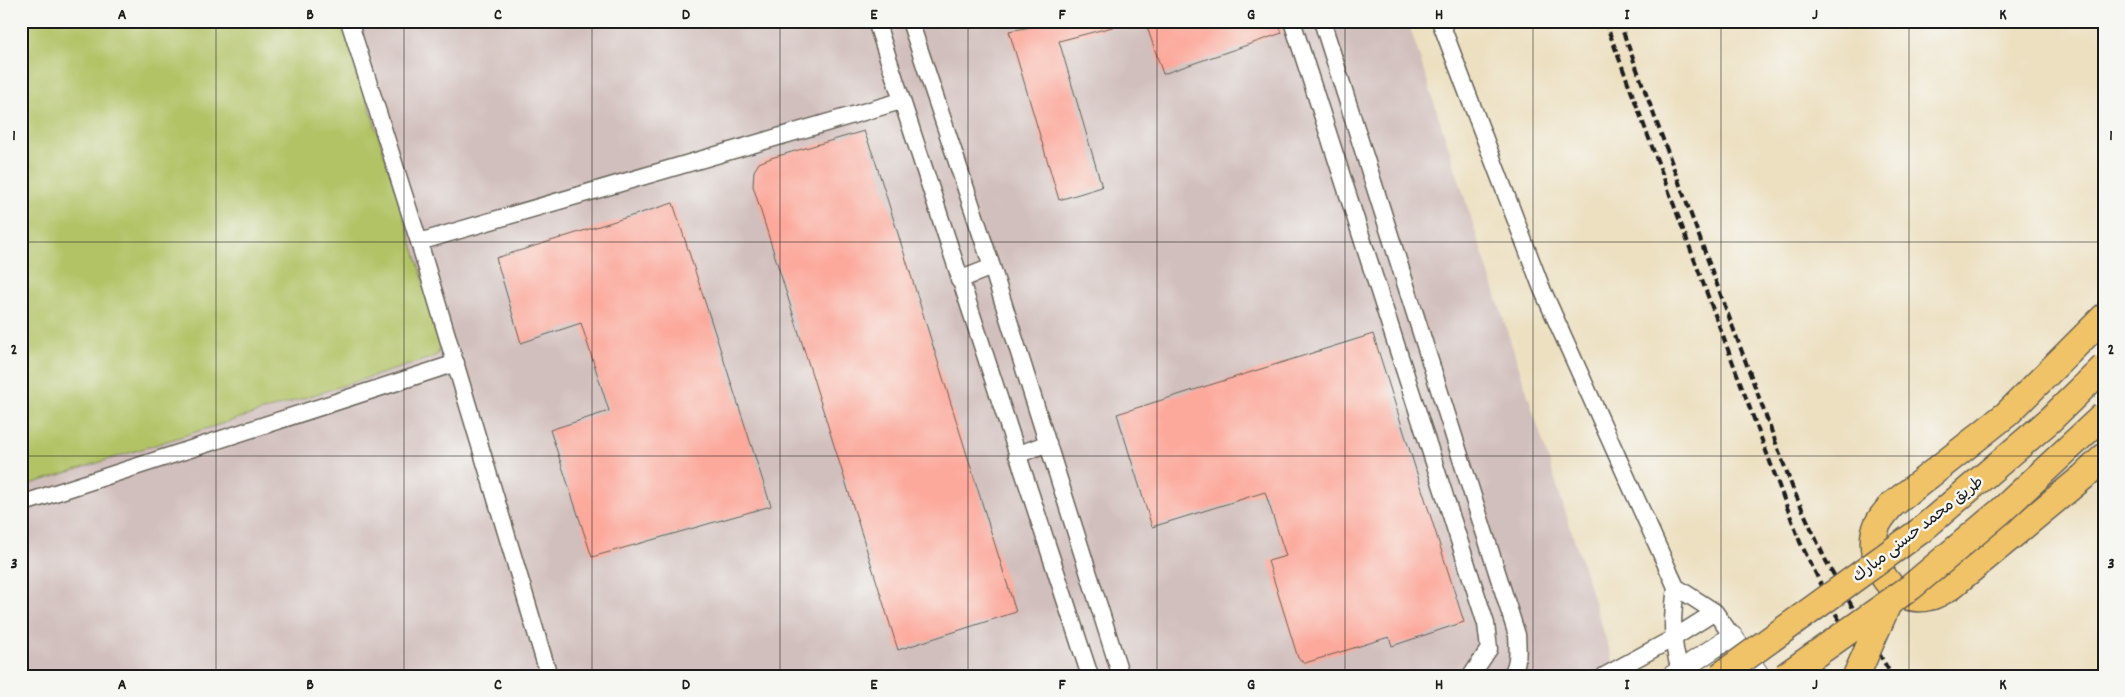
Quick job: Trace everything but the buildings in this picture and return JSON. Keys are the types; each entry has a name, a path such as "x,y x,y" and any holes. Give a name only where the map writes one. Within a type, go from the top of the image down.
{"highway":[{"path":"2104,317 2007,414 1892,505 1880,519 1875,529 1874,556 1879,569 1887,582 1900,593 1914,598 1930,598 1950,587 2083,477 2104,457"},
{"name":"طريق محمد حسنى مبارك","path":"1720,676 1920,531 2050,420 2104,367"},
{"path":"1785,676 1911,587 2001,511 2104,415"},
{"path":"1856,676 1888,602"}],"street":[{"path":"349,21 419,242 549,676"},
{"path":"876,21 959,280 1090,676"},
{"path":"910,21 992,267 1121,676"},
{"path":"1292,21 1486,624 1489,649 1471,676"},
{"path":"1322,21 1517,635 1518,652 1515,670 1511,676"},
{"path":"1440,21 1542,289 1676,587 1672,616 1672,639 1678,674 1732,636"},
{"path":"419,242 901,101"},
{"path":"959,280 992,267"},
{"path":"21,504 456,364"},
{"path":"1017,455 1048,443"},
{"path":"1676,587 1715,612 1760,676"},
{"path":"1604,676 1672,639 1715,612"}],"shaded area":[{"path":"21,21 1408,21 1618,676 21,676"}],"green space":[{"path":"21,21 343,21 442,340 438,354 431,358 21,487"}],"railway":[{"path":"1605,21 1800,542 1837,616 1874,676"},
{"path":"1619,21 1793,489 1826,561 1892,676"}]}
